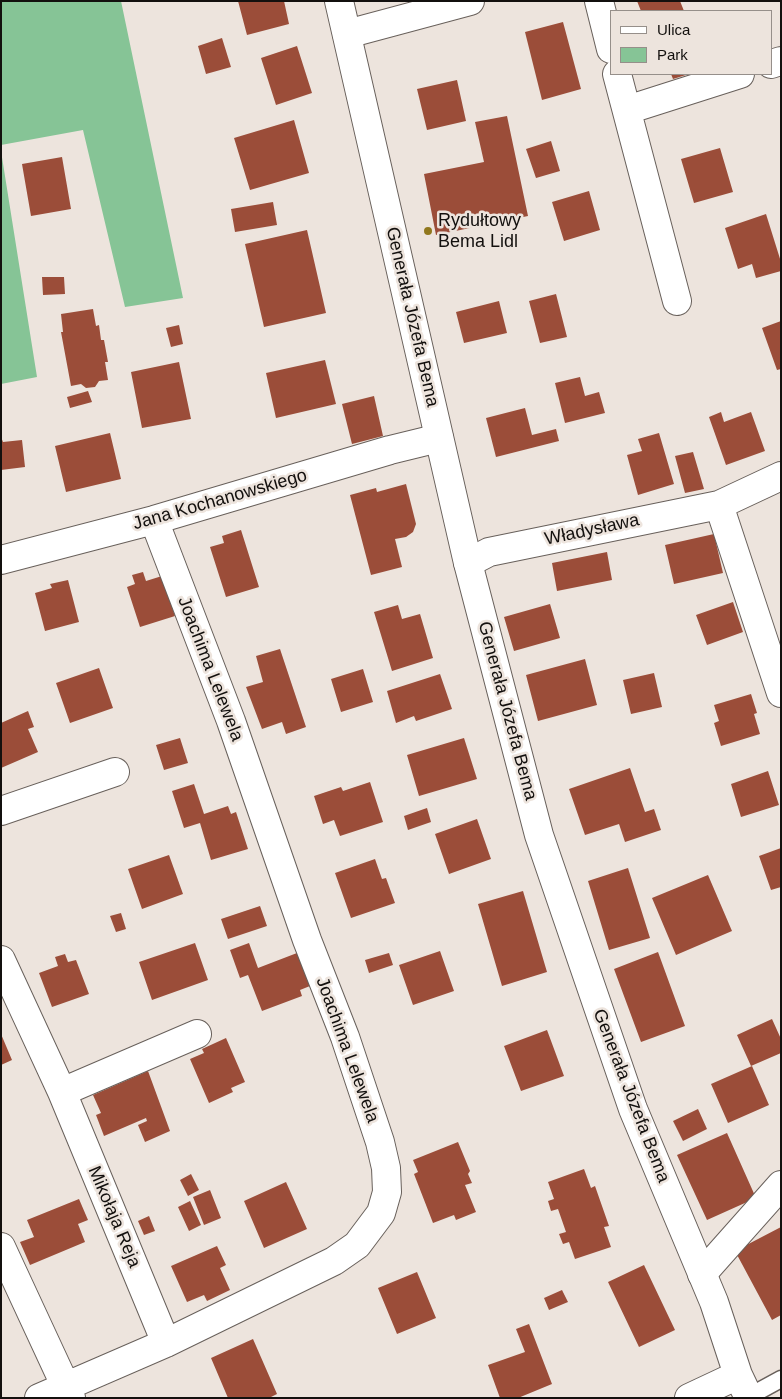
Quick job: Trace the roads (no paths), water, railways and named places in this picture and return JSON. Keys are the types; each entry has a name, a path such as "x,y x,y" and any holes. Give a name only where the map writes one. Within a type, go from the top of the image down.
{"street":[{"name":"Generała Józefa Bema","path":"339,1 468,563 540,836 633,1109 714,1302 745,1390"},
{"path":"347,34 470,1"},
{"path":"598,1 610,45"},
{"path":"617,75 677,301"},
{"path":"627,110 737,75"},
{"name":"Jana Kochanowskiego","path":"1,560 154,520 390,450 439,438"},
{"name":"Władysława","path":"468,563 489,552 719,505 781,476"},
{"path":"719,505 781,693"},
{"name":"Joachima Lelewela","path":"39,1398 68,1392 334,1261 356,1245 373,1225 381,1213 387,1192 386,1168 380,1142 345,1037 307,940 231,721 154,520"},
{"path":"1,811 115,772"},
{"name":"Mikołaja Reja","path":"1,960 62,1092 166,1343"},
{"path":"62,1092 197,1034"},
{"path":"702,1274 781,1185"},
{"path":"1,1247 68,1392"},
{"path":"689,1398 745,1390"}],"lane":[{"path":"745,1390 781,1379"}],"place":[{"name":"Rydułtowy Bema Lidl","path":"428,231"}]}
